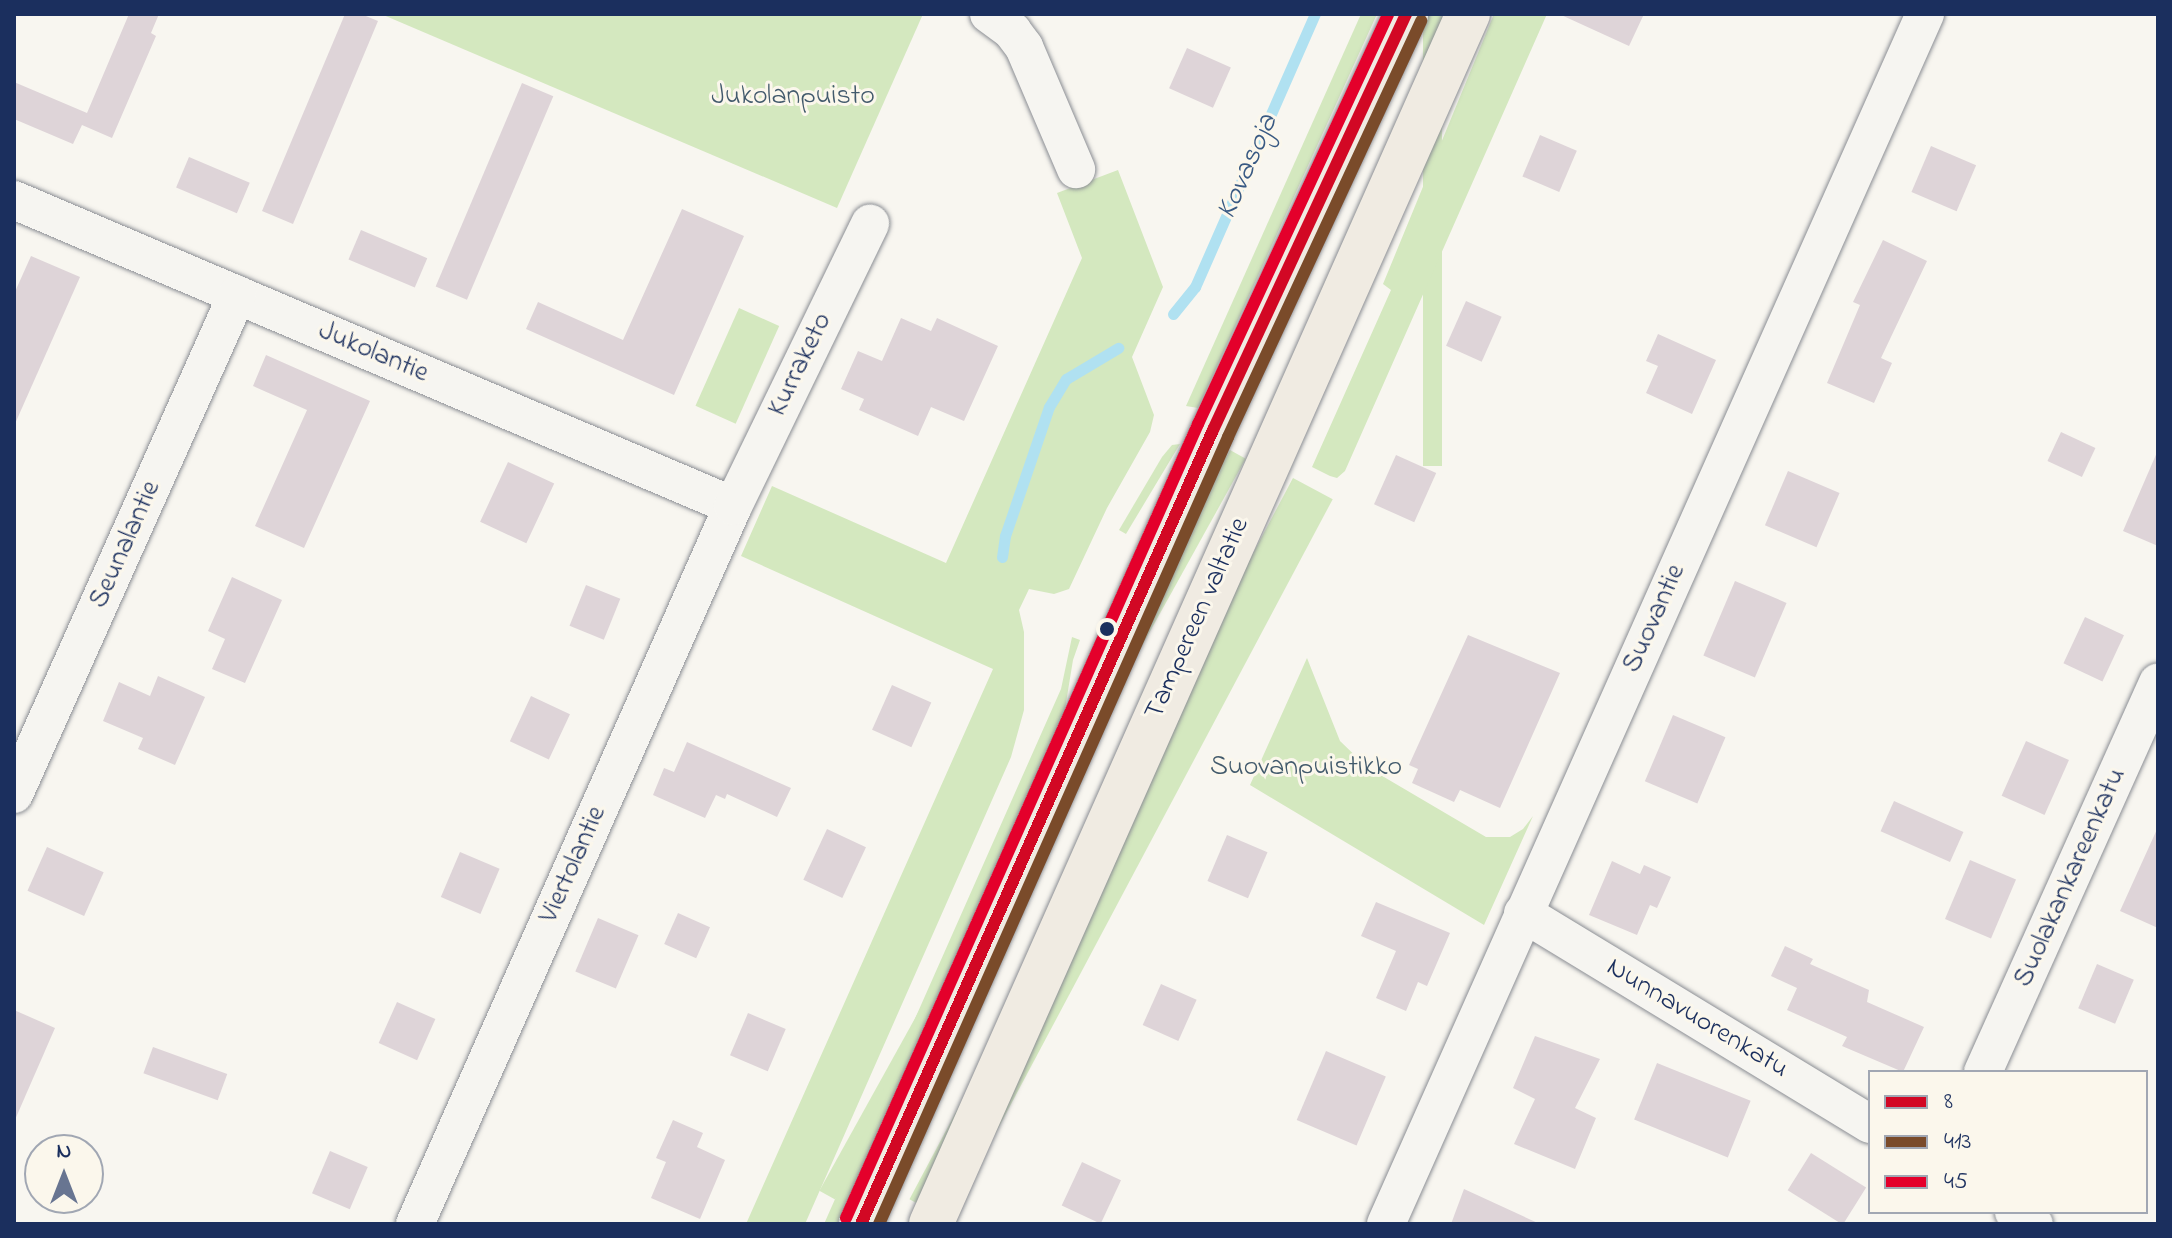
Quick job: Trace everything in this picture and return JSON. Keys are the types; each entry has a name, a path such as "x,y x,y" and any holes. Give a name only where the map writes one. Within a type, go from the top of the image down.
{"highway":[{"path":"861,1224 1213,430 1406,14"},
{"name":"Tampereen valtatie","path":"931,1224 1468,14"}],"street":[{"path":"989,14 1012,31 1024,47 1076,169"},
{"name":"Suovantie","path":"1386,1224 1925,14"},
{"name":"Jukolantie","path":"14,200 733,506"},
{"name":"Kurraketo","path":"733,506 870,224"},
{"name":"Seunalantie","path":"14,794 237,295"},
{"name":"Viertolantie","path":"415,1224 733,506"},
{"name":"Suolakankareenkatu","path":"1984,1070 2158,683"},
{"name":"Nunnavuorenkatu","path":"1523,913 1868,1123"}],"green space":[{"name":"Jukolanpuisto","path":"381,14 923,14 837,208"},
{"path":"1361,14 1377,14 1198,408 1186,406"},
{"path":"1423,14 1442,14 1442,466 1423,466"},
{"path":"1494,14 1547,14 1345,471 1337,478 1330,476 1312,467 1391,290 1383,284"},
{"path":"1118,170 1163,287 1132,357 1154,415 1150,432 1107,508 1069,589 1054,594 1029,589 1019,610 1024,632 1024,710 1011,757 805,1224 746,1224 993,669 741,556 772,486 946,563 1082,258 1057,193"},
{"path":"739,308 779,326 736,424 695,406"},
{"path":"1180,444 1126,534 1119,530 1162,457 1172,445"},
{"path":"1230,450 1246,459 835,1200 819,1191"},
{"path":"1293,478 1333,499 949,1220 909,1199"},
{"path":"1072,637 1080,640 1073,660 1064,715 837,1224 824,1224 1061,689"},
{"name":"Suovanpuistikko","path":"1307,658 1340,741 1367,767 1486,837 1510,837 1523,829 1533,816 1484,925 1250,785"}],"building":[{"path":"129,14 159,14 151,33 156,36 112,138 82,125 73,144 14,119 14,82 87,113"},
{"path":"345,14 361,14 378,21 293,224 262,211"},
{"path":"1559,14 1644,14 1629,46"},
{"path":"1187,48 1231,68 1213,108 1169,88"},
{"path":"522,83 553,96 467,300 436,286"},
{"path":"1540,135 1577,151 1559,192 1522,176"},
{"path":"1931,146 1976,165 1957,211 1911,192"},
{"path":"189,157 250,183 237,213 176,187"},
{"path":"682,209 744,236 674,395 526,329 538,302 623,340"},
{"path":"361,230 427,258 415,288 348,259"},
{"path":"1883,240 1927,261 1881,358 1892,363 1874,403 1827,383 1860,305 1853,302"},
{"path":"31,256 80,277 14,426 14,294"},
{"path":"1466,301 1502,317 1482,362 1446,346"},
{"path":"901,318 931,331 937,318 998,346 964,421 931,407 918,436 859,410 864,399 841,389 858,351 882,361"},
{"path":"1658,334 1716,360 1692,414 1646,393 1658,366 1646,361"},
{"path":"266,355 370,401 304,548 255,526 307,410 253,386"},
{"path":"2061,432 2095,448 2082,477 2047,461"},
{"path":"2158,450 2158,546 2123,531"},
{"path":"1396,455 1436,473 1414,522 1374,504"},
{"path":"508,462 554,484 526,543 480,522"},
{"path":"1788,471 1840,493 1816,547 1765,525"},
{"path":"232,577 282,600 245,683 212,669 225,639 208,631"},
{"path":"1735,581 1787,603 1755,677 1703,656"},
{"path":"586,585 620,599 604,640 570,626"},
{"path":"2085,617 2124,635 2102,681 2063,663"},
{"path":"1468,635 1560,673 1500,808 1460,790 1454,802 1412,783 1418,769 1409,765"},
{"path":"158,676 205,697 175,765 138,749 143,738 103,721 119,682 150,696"},
{"path":"892,685 931,702 911,747 872,730"},
{"path":"531,696 570,714 549,759 510,741"},
{"path":"1673,715 1725,737 1697,804 1645,781"},
{"path":"2026,741 2069,760 2045,815 2002,796"},
{"path":"687,742 791,788 777,817 727,794 725,799 716,795 705,818 653,795 664,768 674,772"},
{"path":"1894,801 1963,832 1950,862 1881,831"},
{"path":"2158,827 2158,928 2120,911"},
{"path":"827,829 866,847 842,898 803,880"},
{"path":"1227,835 1268,852 1248,898 1207,881"},
{"path":"47,847 104,872 84,916 27,891"},
{"path":"460,852 500,869 480,914 441,897"},
{"path":"1970,860 2016,880 1991,938 1945,919"},
{"path":"1612,861 1640,874 1644,865 1671,877 1657,908 1650,905 1637,935 1589,915"},
{"path":"1376,902 1450,933 1427,986 1418,982 1406,1011 1376,998 1396,951 1361,936"},
{"path":"678,913 710,927 696,958 664,944"},
{"path":"598,918 639,935 616,989 575,971"},
{"path":"1785,946 1813,959 1810,964 1869,990 1867,1002 1924,1027 1904,1070 1842,1046 1847,1037 1787,1010 1797,988 1771,976"},
{"path":"2097,964 2134,980 2115,1024 2078,1008"},
{"path":"1161,984 1197,1000 1178,1041 1143,1025"},
{"path":"397,1002 435,1019 417,1060 379,1043"},
{"path":"14,1010 55,1028 14,1122"},
{"path":"748,1013 786,1029 768,1071 730,1055"},
{"path":"1535,1036 1600,1059 1575,1108 1596,1118 1575,1169 1514,1144 1535,1099 1513,1088"},
{"path":"153,1047 227,1074 218,1100 143,1073"},
{"path":"1326,1051 1386,1076 1357,1145 1297,1120"},
{"path":"1657,1063 1751,1101 1728,1157 1634,1120"},
{"path":"673,1120 703,1133 697,1147 725,1160 700,1219 651,1198 666,1162 656,1158"},
{"path":"330,1151 368,1167 350,1209 312,1193"},
{"path":"1811,1153 1866,1187 1843,1224 1788,1190"},
{"path":"1082,1162 1121,1180 1101,1224 1062,1206"},
{"path":"1464,1189 1540,1224 1451,1224"}],"waterway":[{"name":"Kovasoja","path":"1173,314 1195,287 1315,14"},
{"path":"1002,557 1005,536 1049,407 1066,379 1118,348"}],"transit line":[{"name":"45","path":"846,1218 1198,424 1388,14"},
{"name":"8","path":"861,1224 1213,430 1406,14"},
{"name":"413","path":"879,1224 1228,437 1421,21"}]}
